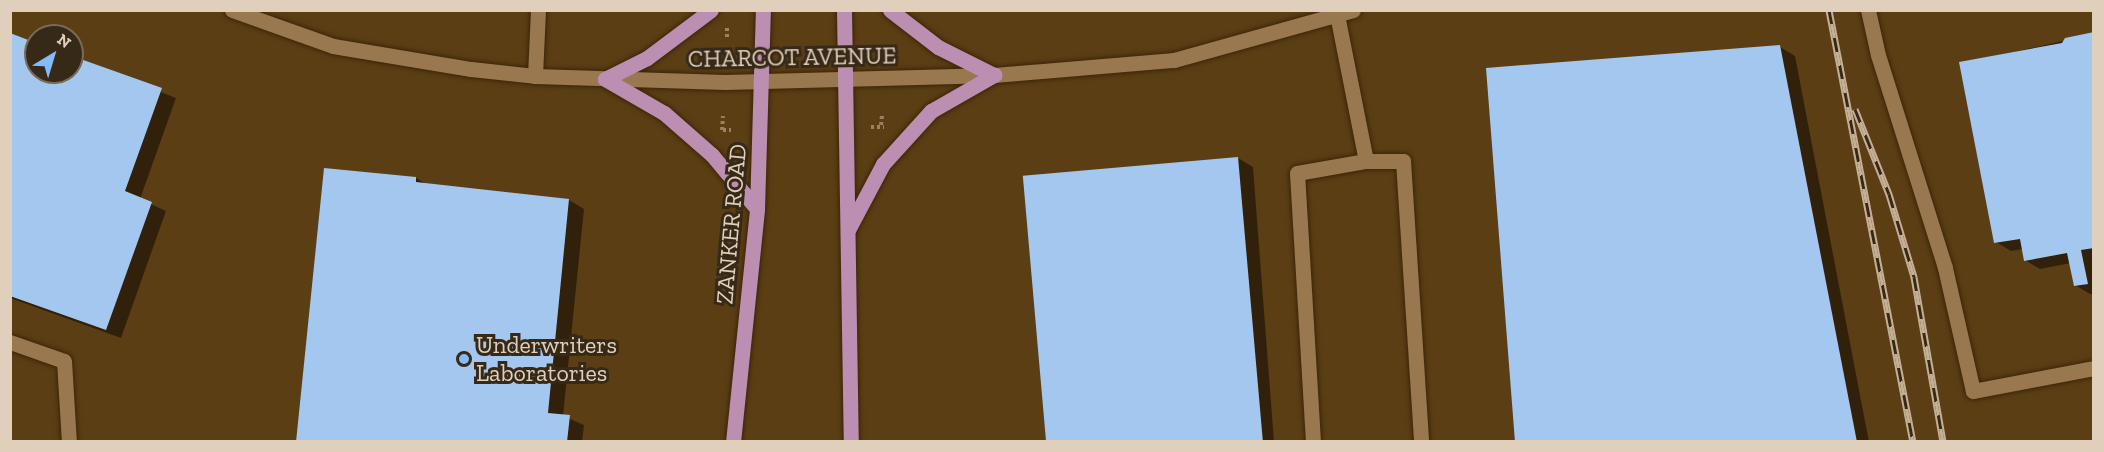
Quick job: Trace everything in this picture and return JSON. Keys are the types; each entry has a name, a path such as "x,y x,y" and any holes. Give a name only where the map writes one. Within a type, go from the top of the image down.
{"main road":[{"name":"CHARCOT AVENUE","path":"232,10 333,46 535,76 763,81 994,75 1174,60 1353,10"},
{"path":"535,76 538,10"},
{"path":"605,79 647,58 711,10"},
{"name":"ZANKER ROAD","path":"733,441 757,209 763,81 763,10"},
{"path":"844,10 851,441"},
{"path":"890,10 938,47 994,75"},
{"path":"1868,10 1878,55 1945,268 1972,391 2094,368"},
{"path":"1337,15 1366,161"},
{"path":"846,232 883,164 931,111 994,75"},
{"path":"605,79 663,113 712,155 757,209"},
{"path":"1313,441 1297,173 1366,161 1403,161 1420,441"},
{"path":"10,342 64,361 69,441"}],"path":[{"path":"727,27 727,39"},
{"path":"881,125 882,115"},
{"path":"871,127 881,125 886,128"},
{"path":"723,129 731,130"}],"building":[{"path":"2094,32 2094,248 2081,250 2088,284 2074,286 2067,253 2024,261 2020,239 1994,243 1959,62 2062,43 2065,38"},
{"path":"10,33 24,38 24,84 84,84 84,60 162,88 125,191 152,202 106,330 10,296"},
{"path":"1780,45 1857,442 1515,442 1486,68"},
{"path":"1238,157 1263,442 1046,442 1023,176"},
{"path":"324,168 416,177 416,182 569,199 548,413 570,415 567,442 296,442"}],"railway":[{"path":"1829,10 1913,442"},
{"path":"1855,109 1889,194 1914,277 1943,442"}],"place":[{"name":"Underwriters Laboratories","path":"464,359"}]}
